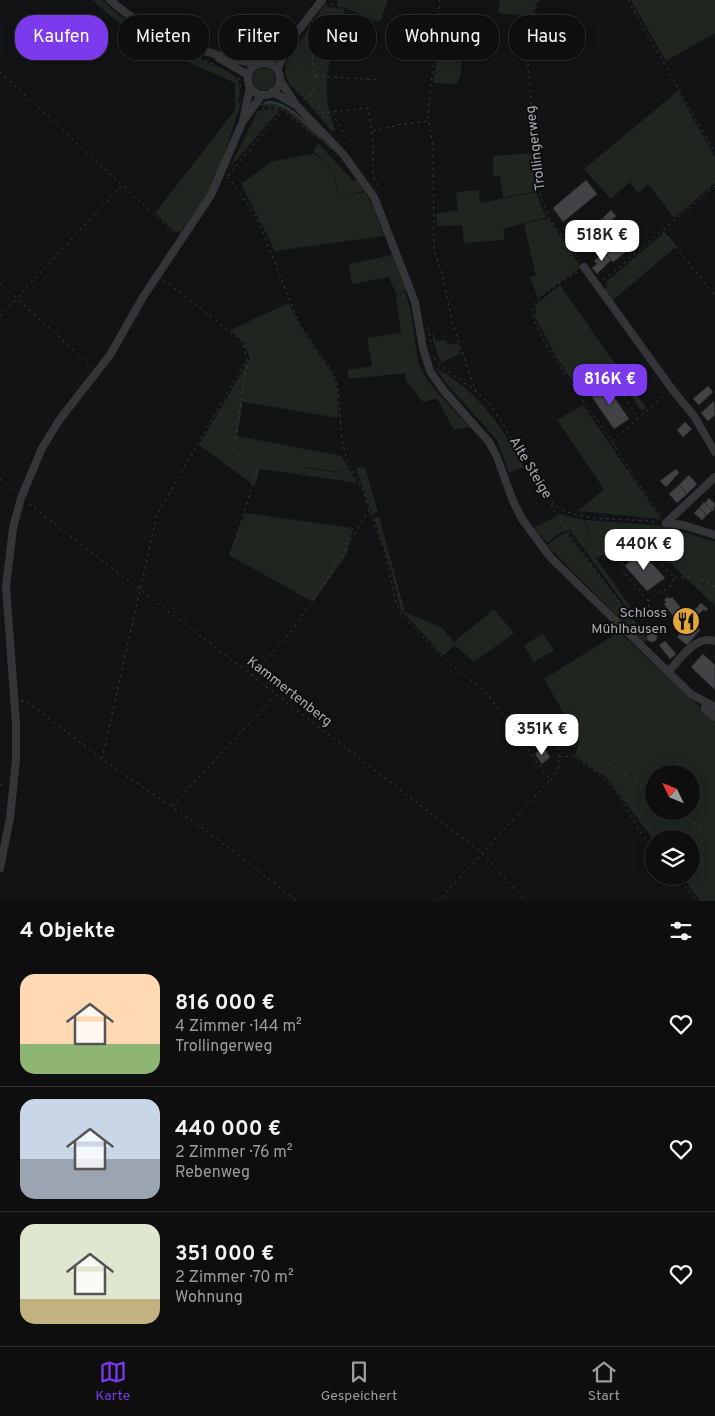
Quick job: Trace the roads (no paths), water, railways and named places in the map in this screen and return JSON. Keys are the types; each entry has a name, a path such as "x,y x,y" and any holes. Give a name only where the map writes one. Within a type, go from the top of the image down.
{"street":[{"path":"110,0 148,29 211,53 256,64 266,63 269,60"},
{"path":"298,31 322,0"},
{"path":"211,53 248,75"},
{"path":"277,70 281,60"},
{"path":"266,63 277,70 280,80 296,104 343,154 374,197 415,302 423,348 430,371 444,391 489,442 497,456 513,501 522,519 551,558 668,672 705,704 715,707"},
{"path":"0,868 14,790 16,760 6,587 13,528 29,475 42,448 60,419 98,372 157,274 225,175 243,121 250,87 248,75 256,64"},
{"path":"243,121 262,95 272,92 280,80"},
{"path":"250,87 262,95"},
{"path":"272,92 296,104"},
{"path":"584,267 672,389 694,416 715,452"},
{"path":"715,477 666,523 683,524 715,535"},
{"path":"668,672 699,641 708,639 715,641"},
{"path":"705,704 705,710 715,717"}],"waterway":[{"path":"265,103 272,102 287,108 320,136"}],"place":[{"name":"Schloss Mühlhausen","path":"686,621"}]}
